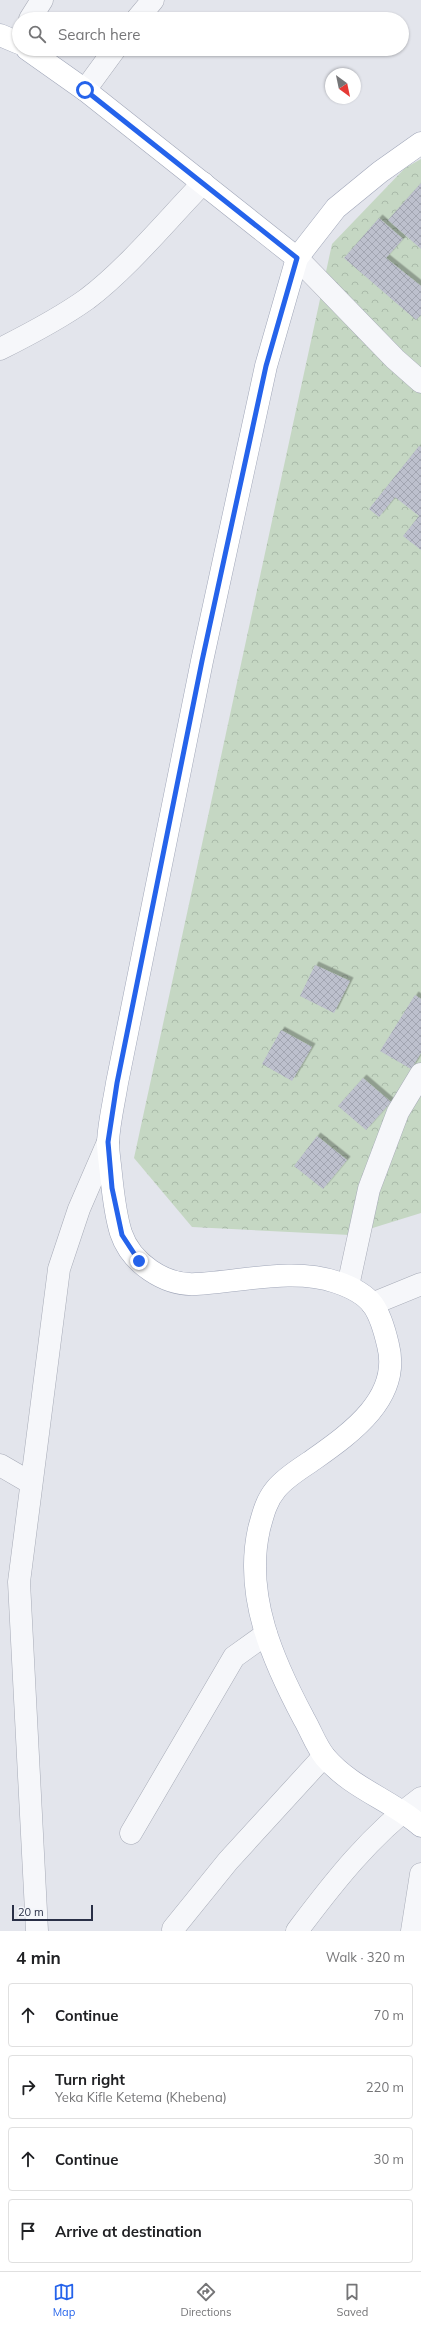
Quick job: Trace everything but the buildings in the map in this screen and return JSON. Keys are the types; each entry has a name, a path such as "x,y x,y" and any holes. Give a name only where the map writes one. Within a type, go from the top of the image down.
{"main road":[{"path":"38,56 85,90 297,258"},
{"path":"421,143 380,172 336,208 297,258 266,366 256,412 117,1083 108,1142 112,1188 122,1235 139,1261 164,1279 193,1285 232,1280 302,1277 323,1278 348,1286 372,1304 385,1333 390,1355 389,1379 378,1403 351,1430 276,1490 264,1510 256,1543 255,1584 266,1634 285,1682 324,1756 354,1782 374,1795 403,1810 421,1826"}],"street":[{"path":"34,12 42,0"},
{"path":"143,12 153,0"},
{"path":"85,90 110,56"},
{"path":"0,349 45,327 88,298 124,265 203,183"},
{"path":"297,258 395,359 421,382"},
{"path":"348,1286 369,1189 398,1112 421,1074"},
{"path":"37,1931 19,1582 59,1268 79,1209 108,1142"},
{"path":"372,1304 421,1284"},
{"path":"0,1466 31,1484"},
{"path":"131,1832 234,1657 266,1634"},
{"path":"173,1929 228,1861 324,1756"},
{"path":"297,1931 337,1877 403,1810 421,1798"},
{"path":"412,1931 421,1874"}],"green space":[{"path":"421,159 421,1213 350,1235 192,1227 134,1158 332,244 405,168"}],"route":[{"path":"85,90 297,258 266,366 202,661 117,1083 108,1142 112,1188 122,1235 139,1261"}]}
